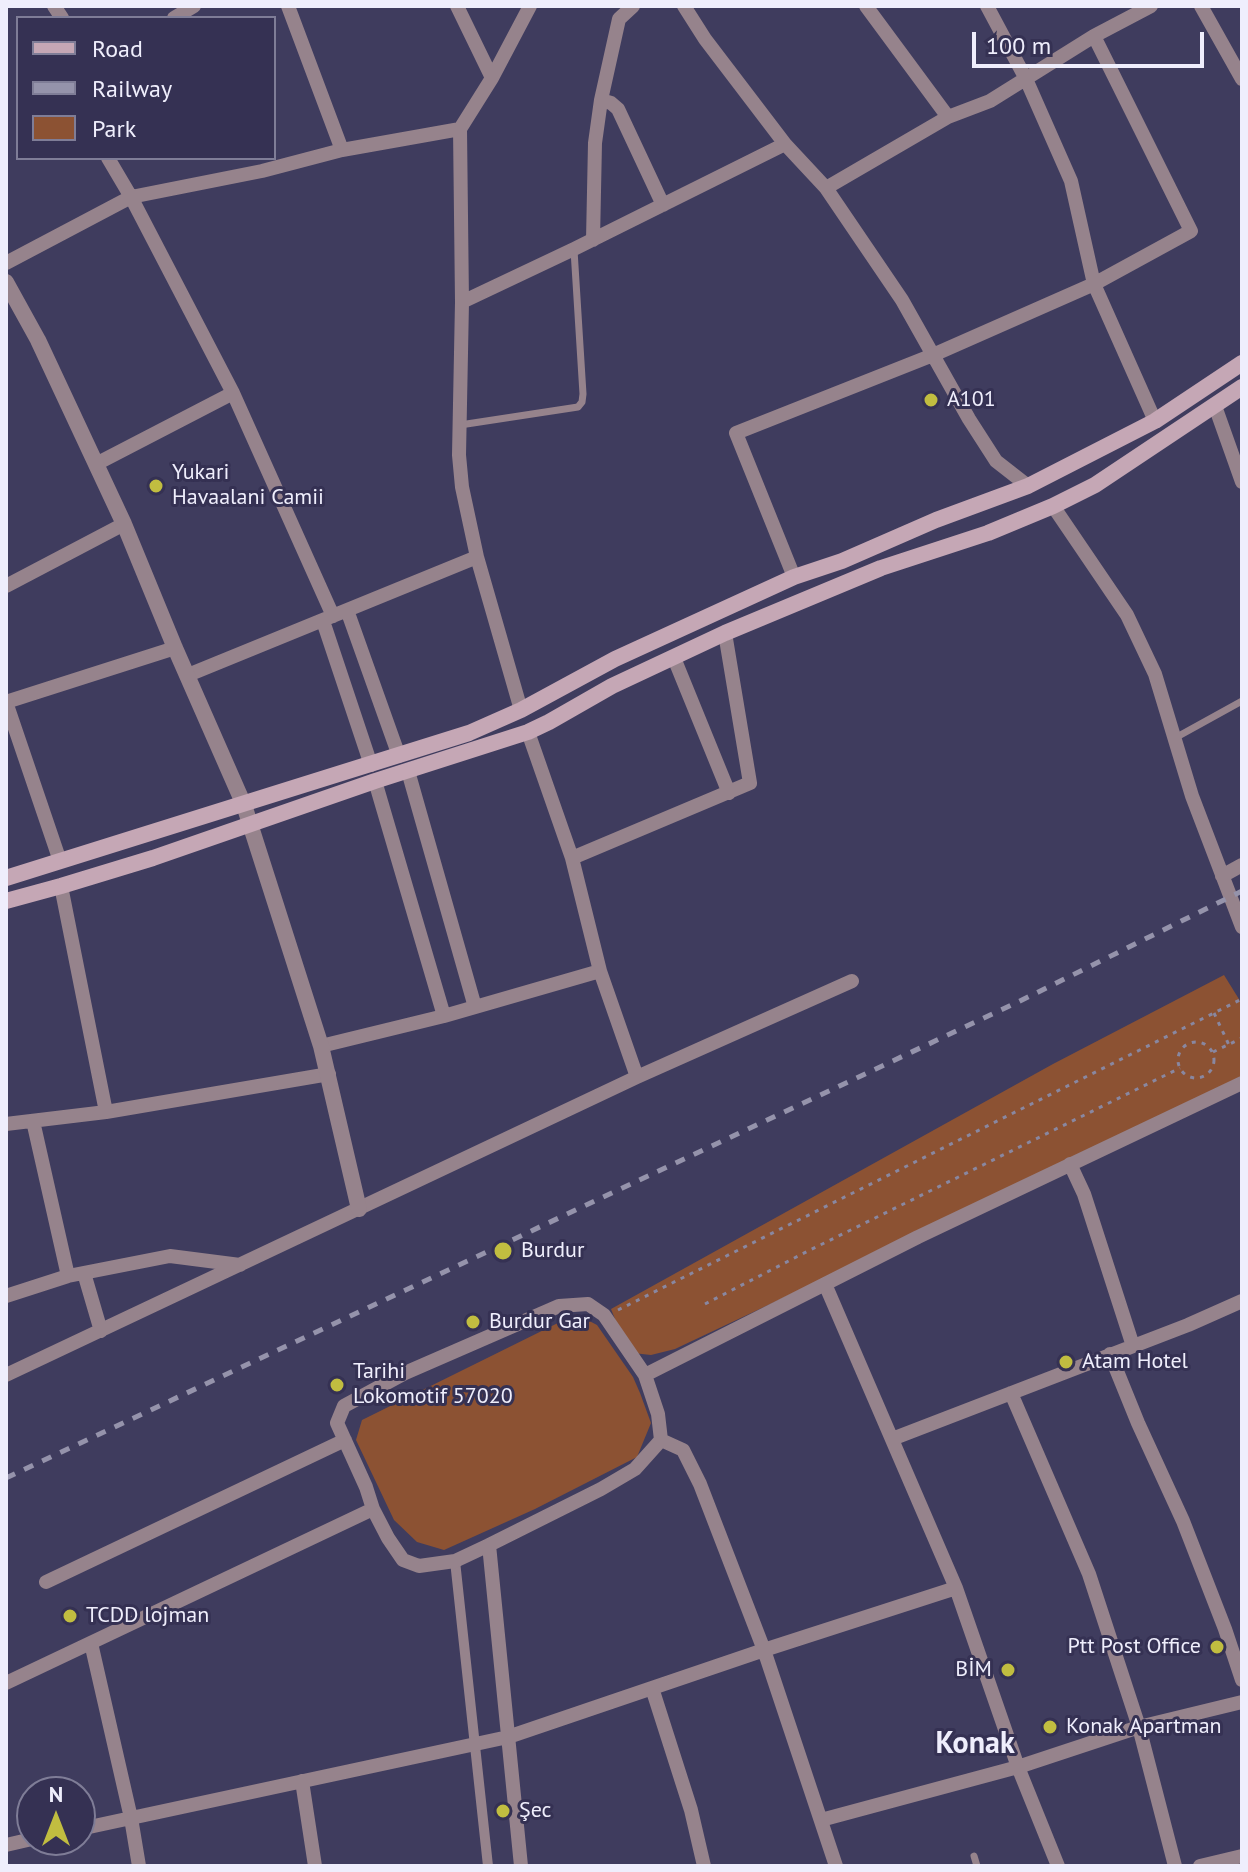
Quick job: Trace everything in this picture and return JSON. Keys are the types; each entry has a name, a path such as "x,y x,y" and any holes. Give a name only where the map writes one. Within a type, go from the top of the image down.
{"main road":[{"path":"6,901 153,858 251,824 373,773 399,756 469,733 521,710 615,659 794,577 842,561 936,520 1028,486 1155,421 1242,363"},
{"path":"6,878 244,805 373,773 408,771 528,732 612,686 725,633 881,568 988,533 1053,506 1095,485 1242,387"},
{"path":"1028,486 1053,506"}],"street":[{"path":"288,6 342,150"},
{"path":"457,6 492,78"},
{"path":"521,710 477,557 462,487 459,455 462,302 460,129 492,78 530,6"},
{"path":"593,240 595,143 601,100 619,19 633,6"},
{"path":"684,6 705,39 785,144 826,188 902,300 996,461 1028,486"},
{"path":"866,6 948,117"},
{"path":"987,6 1026,79 1071,181 1094,284 1155,421"},
{"path":"1201,6 1238,62 1242,79"},
{"path":"826,188 948,117 990,101 1146,7"},
{"path":"794,577 736,433 933,355 1094,284 1191,231 1094,36"},
{"path":"601,100 618,109 663,205"},
{"path":"6,263 131,197 262,171 342,150 460,129"},
{"path":"462,302 785,144"},
{"path":"109,160 233,393 399,756"},
{"path":"6,282 38,340 124,524 244,805 329,1074 359,1209"},
{"path":"96,464 233,393"},
{"path":"1215,406 1242,482"},
{"path":"1053,506 1127,615 1155,674 1192,796 1240,917"},
{"path":"6,586 124,524"},
{"path":"188,675 477,557"},
{"path":"334,615 373,773 444,1016"},
{"path":"572,858 750,783 725,633"},
{"path":"60,861 6,702 175,648"},
{"path":"674,658 729,793"},
{"path":"528,732 572,858 600,971 637,1077"},
{"path":"408,771 475,1007"},
{"path":"1222,876 1242,865"},
{"path":"61,886 106,1112"},
{"path":"321,1046 444,1016 600,971"},
{"path":"6,1375 637,1077 852,981"},
{"path":"6,1124 106,1112 329,1074"},
{"path":"645,1375 1070,1164 1242,1083"},
{"path":"33,1121 68,1276"},
{"path":"1070,1164 1084,1194 1133,1346"},
{"path":"6,1296 68,1276 170,1256 242,1265"},
{"path":"84,1273 101,1331"},
{"path":"825,1284 956,1588 1018,1767 1058,1866"},
{"path":"892,1439 1188,1325 1242,1301"},
{"path":"588,1304 604,1315 645,1375 658,1414 661,1440 635,1469 455,1561 419,1566 403,1560 373,1509 337,1423 344,1406 405,1373 559,1306 588,1304"},
{"path":"1110,1354 1183,1521 1242,1680"},
{"path":"1011,1393 1089,1574 1139,1727 1175,1866"},
{"path":"46,1582 345,1440"},
{"path":"661,1440 683,1450 700,1484 764,1650 836,1866"},
{"path":"6,1683 373,1509"},
{"path":"489,1545 521,1866"},
{"path":"455,1561 488,1866"},
{"path":"96,1826 508,1737 956,1588"},
{"path":"91,1643 139,1866"},
{"path":"652,1688 691,1810 704,1866"},
{"path":"821,1820 1018,1767 1139,1727 1242,1702"},
{"path":"302,1781 315,1866"},
{"path":"1200,1866 1242,1856"}],"lane":[{"path":"460,425 578,407 582,402 574,249"},
{"path":"1175,738 1242,701"},
{"path":"974,1856 977,1866"}],"path":[{"path":"618,1310 1240,1000"},
{"path":"1214,1013 1229,1045"},
{"path":"1213,1052 1242,1038"},
{"path":"1197,1042 1213,1052 1214,1064 1204,1077 1187,1076 1180,1068 1178,1056 1185,1046 1197,1042"},
{"path":"705,1304 1180,1068"}],"green space":[{"path":"1224,975 1242,1004 1242,1076 1232,1086 675,1349 651,1355 633,1353 623,1339 611,1309 1053,1064"},
{"path":"576,1314 597,1325 633,1377 640,1393 651,1423 637,1457 535,1509 444,1550 417,1542 394,1520 356,1440 362,1420"}],"railway":[{"path":"6,1478 1018,1002 1242,891"}],"place":[{"name":"A101","path":"931,400"},
{"name":"Yukari Havaalani Camii","path":"156,486"},
{"name":"Burdur","path":"503,1251"},
{"name":"Burdur Gar","path":"473,1322"},
{"name":"Atam Hotel","path":"1066,1362"},
{"name":"Tarihi Lokomotif 57020","path":"337,1385"},
{"name":"TCDD lojman","path":"70,1616"},
{"name":"Ptt Post Office","path":"1217,1647"},
{"name":"BİM","path":"1008,1670"},
{"name":"Konak Apartman","path":"1050,1727"},
{"name":"Şec","path":"503,1811"}],"district":[{"name":"Konak","path":"975,1744"}]}
